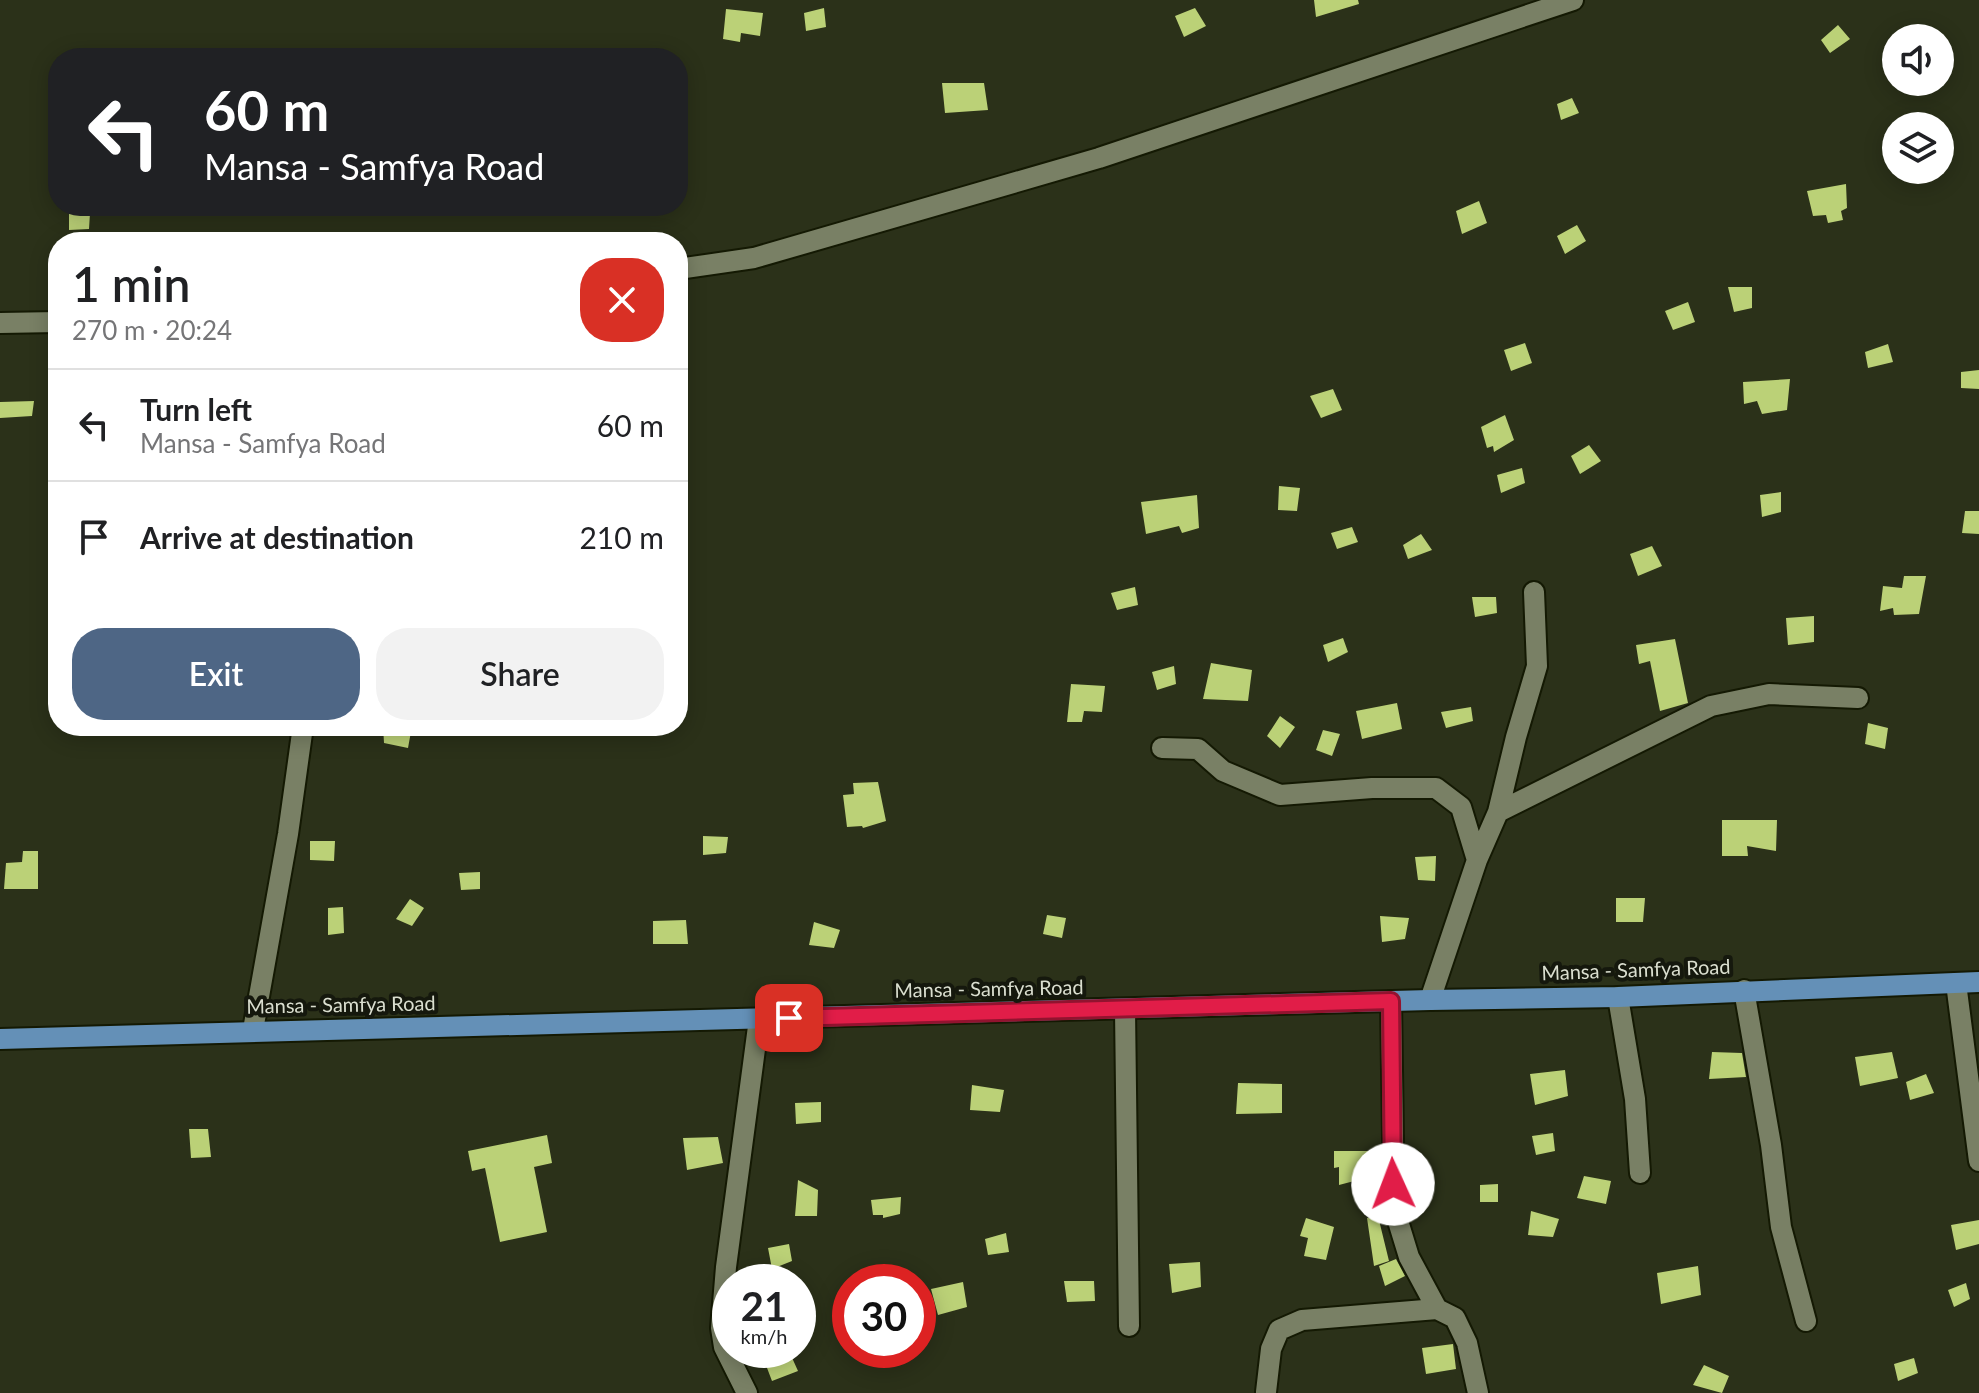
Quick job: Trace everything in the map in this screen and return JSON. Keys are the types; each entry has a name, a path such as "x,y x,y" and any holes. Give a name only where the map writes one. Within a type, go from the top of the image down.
{"main road":[{"name":"Mansa - Samfya Road","path":"0,1039 253,1030 1618,997 1979,982"}],"street":[{"path":"688,268 754,258 1099,158 1573,0"},
{"path":"0,323 48,322"},
{"path":"1430,1000 1477,860 1498,812 1537,666 1534,592"},
{"path":"1498,812 1711,706 1769,694 1858,698"},
{"path":"253,1030 288,834 302,736"},
{"path":"1162,748 1198,749 1223,771 1280,795 1372,788 1436,788 1461,807 1477,860"},
{"path":"1956,983 1979,1161"},
{"path":"1744,990 1771,1145 1781,1227 1806,1321"},
{"path":"1618,997 1635,1099 1640,1173"},
{"path":"1391,1001 1394,1208 1409,1257 1437,1309"},
{"path":"1125,1010 1129,1326"},
{"path":"747,1393 724,1347 721,1328 726,1267 759,1019"},
{"path":"1266,1392 1271,1349 1279,1330 1302,1320 1437,1309 1455,1318 1467,1343 1478,1393"}],"building":[{"path":"1314,0 1358,0 1359,4 1316,17"},
{"path":"824,8 826,27 806,31 804,13"},
{"path":"1195,8 1206,26 1184,37 1175,16"},
{"path":"726,9 763,13 760,36 741,33 740,42 723,39"},
{"path":"1838,25 1850,39 1830,53 1821,40"},
{"path":"942,83 984,83 988,110 945,113"},
{"path":"1572,98 1579,113 1561,120 1557,104"},
{"path":"1846,184 1847,208 1841,211 1843,220 1828,223 1826,215 1813,216 1807,191"},
{"path":"1479,201 1487,223 1462,234 1456,211"},
{"path":"69,216 90,216 89,229 69,230"},
{"path":"1577,225 1586,241 1565,254 1557,236"},
{"path":"1728,287 1752,287 1752,308 1734,312"},
{"path":"1688,302 1695,322 1673,330 1665,311"},
{"path":"1525,343 1532,363 1511,371 1504,350"},
{"path":"1888,344 1893,362 1868,368 1865,352"},
{"path":"1979,370 1979,389 1961,388 1961,372"},
{"path":"1790,379 1787,410 1762,414 1757,401 1744,404 1743,382"},
{"path":"1333,389 1342,410 1321,418 1310,396"},
{"path":"34,401 32,416 0,418 0,402"},
{"path":"1505,415 1514,440 1494,452 1493,446 1487,448 1481,427"},
{"path":"1589,445 1601,461 1580,474 1571,456"},
{"path":"1522,468 1525,483 1501,493 1497,475"},
{"path":"1279,486 1300,488 1297,511 1278,510"},
{"path":"1781,492 1781,512 1762,517 1760,495"},
{"path":"1197,495 1199,528 1182,533 1179,526 1146,534 1141,502"},
{"path":"1965,511 1979,511 1979,534 1962,533"},
{"path":"1352,527 1358,542 1337,549 1331,533"},
{"path":"1421,534 1432,550 1408,559 1403,545"},
{"path":"1652,546 1662,566 1638,576 1630,554"},
{"path":"1904,576 1926,576 1919,614 1894,615 1893,608 1880,611 1883,586 1902,588"},
{"path":"1135,587 1138,605 1117,610 1111,593"},
{"path":"1472,597 1496,597 1497,613 1475,617"},
{"path":"1814,616 1814,642 1788,645 1786,618"},
{"path":"1343,638 1348,652 1328,662 1323,645"},
{"path":"1675,639 1688,703 1660,711 1650,661 1639,664 1636,645"},
{"path":"1211,663 1252,670 1248,701 1203,699"},
{"path":"1174,666 1176,684 1157,690 1152,672"},
{"path":"1071,684 1105,686 1102,712 1084,711 1082,722 1067,722"},
{"path":"1397,703 1402,729 1362,739 1356,711"},
{"path":"1471,707 1473,721 1446,728 1441,712"},
{"path":"1280,716 1295,727 1280,748 1267,736"},
{"path":"1868,723 1888,728 1885,749 1865,744"},
{"path":"1323,730 1340,734 1332,756 1316,750"},
{"path":"384,736 410,736 408,748 384,743"},
{"path":"878,782 886,821 863,828 847,827 843,795 854,794 853,783"},
{"path":"1722,820 1777,820 1776,851 1747,846 1748,856 1722,856"},
{"path":"703,836 728,837 726,853 703,855"},
{"path":"310,841 335,841 334,861 310,860"},
{"path":"23,851 38,851 38,889 4,889 6,863 22,862"},
{"path":"1436,856 1435,881 1418,880 1415,857"},
{"path":"480,872 480,889 461,890 459,873"},
{"path":"1616,898 1645,898 1643,922 1616,922"},
{"path":"410,899 424,908 412,926 396,919"},
{"path":"343,907 344,933 328,935 328,908"},
{"path":"1047,915 1066,918 1062,938 1043,934"},
{"path":"1380,916 1409,918 1405,939 1382,942"},
{"path":"686,920 688,944 653,944 653,921"},
{"path":"814,922 840,930 834,948 809,945"},
{"path":"1712,1052 1742,1053 1746,1077 1709,1079"},
{"path":"1892,1052 1898,1078 1860,1086 1855,1057"},
{"path":"1565,1070 1568,1096 1535,1105 1530,1074"},
{"path":"1926,1074 1934,1093 1910,1100 1906,1082"},
{"path":"1238,1083 1282,1084 1282,1113 1236,1114"},
{"path":"972,1085 1004,1090 1000,1112 970,1110"},
{"path":"821,1102 821,1122 796,1124 795,1103"},
{"path":"189,1129 208,1129 211,1157 191,1158"},
{"path":"1553,1133 1555,1151 1536,1155 1532,1136"},
{"path":"547,1135 552,1163 534,1167 547,1232 500,1242 485,1168 472,1171 468,1151"},
{"path":"718,1137 723,1163 687,1170 683,1138"},
{"path":"1334,1151 1380,1151 1380,1159 1359,1163 1358,1180 1339,1185 1339,1167 1334,1168"},
{"path":"1584,1176 1611,1181 1606,1204 1577,1198"},
{"path":"798,1180 818,1190 817,1216 795,1216"},
{"path":"1498,1184 1498,1202 1480,1202 1480,1185"},
{"path":"901,1197 900,1214 883,1218 883,1215 873,1215 871,1200"},
{"path":"1531,1211 1559,1219 1553,1237 1528,1235"},
{"path":"1378,1216 1389,1261 1374,1266 1367,1218"},
{"path":"1306,1218 1334,1227 1326,1260 1304,1256 1308,1238 1300,1236"},
{"path":"1979,1220 1979,1244 1956,1250 1951,1225"},
{"path":"1006,1233 1009,1252 988,1255 985,1239"},
{"path":"789,1244 792,1261 771,1264 768,1248"},
{"path":"1396,1259 1405,1276 1385,1286 1379,1266"},
{"path":"1200,1262 1201,1287 1172,1293 1169,1264"},
{"path":"1698,1266 1701,1295 1661,1304 1657,1273"},
{"path":"1064,1281 1094,1281 1095,1301 1067,1302"},
{"path":"963,1282 967,1307 938,1315 936,1288"},
{"path":"1966,1283 1970,1299 1954,1307 1948,1290"},
{"path":"1453,1344 1456,1369 1426,1374 1422,1348"},
{"path":"1914,1358 1918,1373 1898,1381 1894,1364"},
{"path":"1704,1365 1729,1376 1722,1393 1693,1385"},
{"path":"767,1368 797,1368 798,1371 772,1381"}],"route":[{"path":"789,1018 1391,1001 1393,1184"}]}
